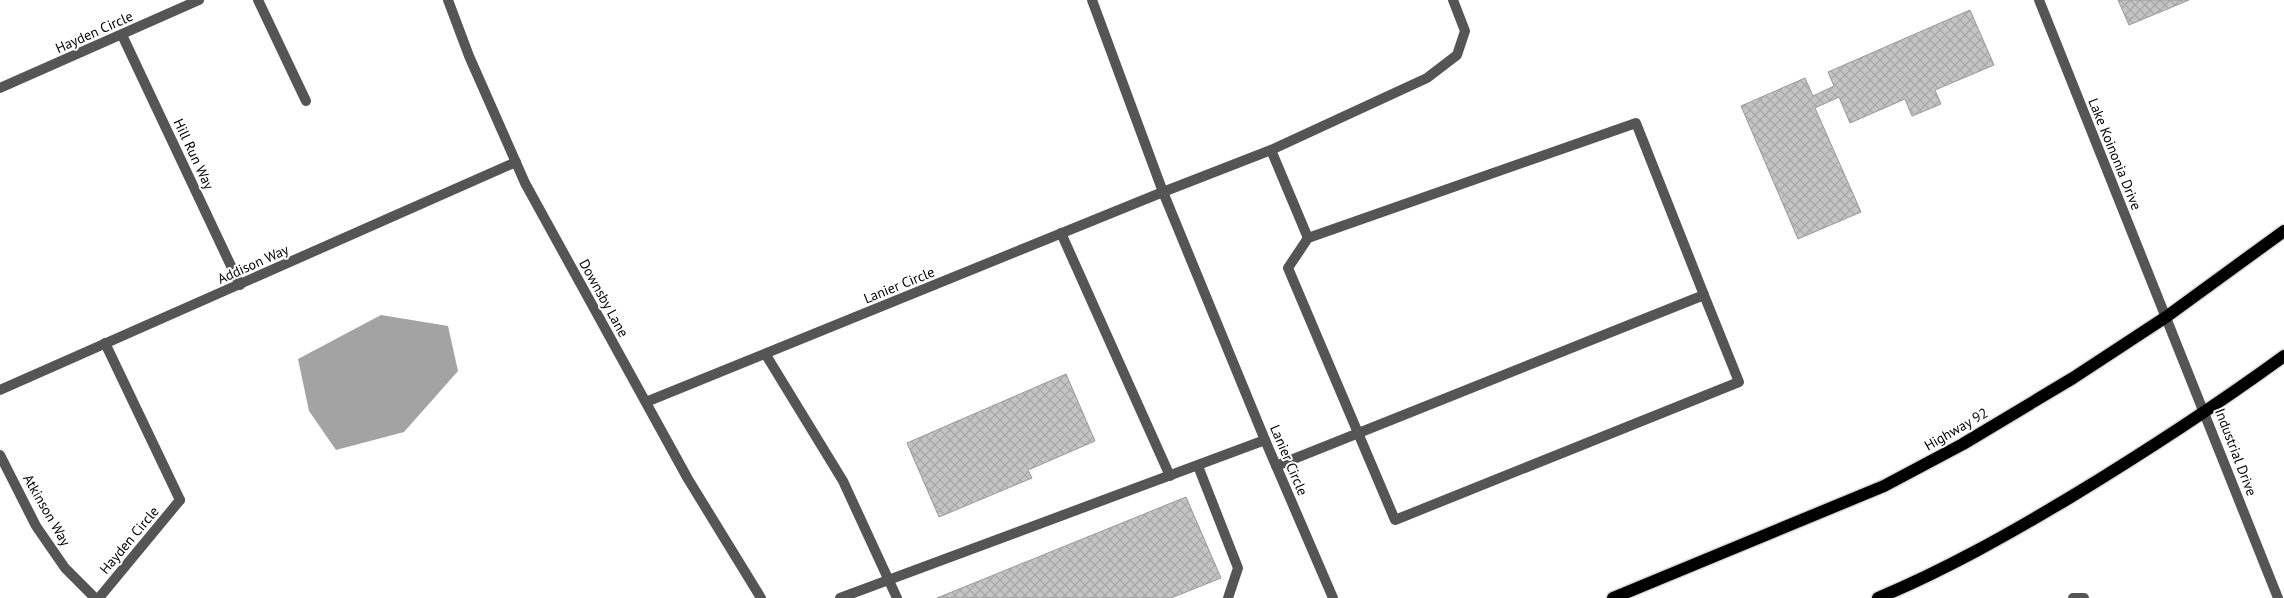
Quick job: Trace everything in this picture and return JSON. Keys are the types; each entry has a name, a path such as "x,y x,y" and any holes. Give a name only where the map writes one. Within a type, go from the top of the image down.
{"main road":[{"name":"Highway 92","path":"1613,598 1884,486 1971,439 2073,378 2166,317 2284,231"},
{"path":"1878,598 1894,595 2013,531 2126,463 2205,412 2284,356"}],"street":[{"name":"Hayden Circle","path":"0,88 199,0"},
{"path":"258,0 306,101"},
{"name":"Downsby Lane","path":"448,0 468,56 524,183 688,479 760,598"},
{"name":"Lanier Circle","path":"1092,0 1163,192 1265,440 1334,598"},
{"name":"Lanier Circle","path":"646,402 766,355 1061,232 1271,150 1428,78 1457,55 1465,31 1453,0"},
{"name":"Lake Koinonia Drive","path":"2039,0 2166,317"},
{"name":"Hill Run Way","path":"122,35 240,284"},
{"path":"1636,123 1704,295 1740,382 1395,520 1288,268 1308,238 1636,123"},
{"path":"1271,150 1308,238"},
{"name":"Addison Way","path":"0,390 516,162"},
{"path":"1061,232 1170,476"},
{"path":"1276,466 1704,295"},
{"name":"Industrial Drive","path":"2166,317 2205,412 2276,597"},
{"name":"Hayden Circle","path":"97,598 180,500 105,343"},
{"path":"766,355 843,482 897,598"},
{"path":"840,598 1265,440"},
{"name":"Atkinson Way","path":"0,455 36,526 65,568 97,598"},
{"path":"1198,466 1238,568 1228,598"},
{"path":"2073,598 2084,598"}],"shaded area":[{"path":"381,315 448,326 458,371 404,432 336,450 309,411 298,359"}],"building":[{"path":"2118,0 2189,0 2129,25"},
{"path":"1970,10 1994,65 1935,90 1941,104 1912,116 1905,99 1850,123 1839,97 1815,108 1861,212 1798,239 1741,106 1805,78 1813,96 1834,86 1828,72"},
{"path":"1066,374 1095,441 1028,470 1032,478 939,517 907,443"},
{"path":"1186,497 1221,578 1171,598 937,598"}]}
